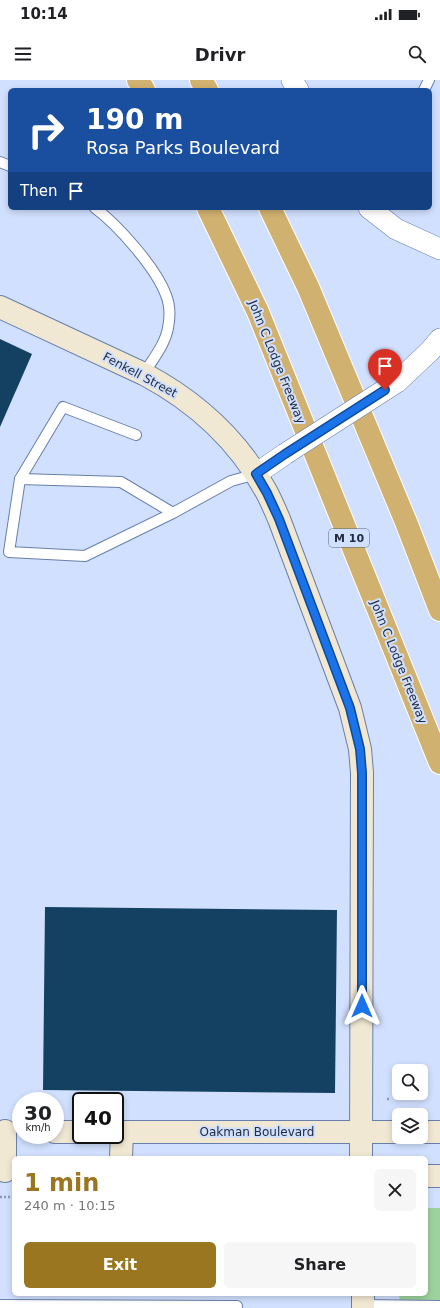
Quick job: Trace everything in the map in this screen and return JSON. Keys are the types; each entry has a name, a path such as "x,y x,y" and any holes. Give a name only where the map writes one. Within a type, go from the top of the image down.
{"highway":[{"name":"John C Lodge Freeway","path":"209,210 258,312 440,763"},
{"path":"271,210 308,287 406,522 440,610"}],"street":[{"path":"371,210 396,229 440,249"},
{"name":"Fenkell Street","path":"0,307 144,374 192,404 216,425 238,449 256,474 279,519 350,708 360,749 362,773 362,1156"},
{"path":"256,474 397,382 430,351 440,339"},
{"path":"6,1171 9,1131"},
{"name":"Oakman Boulevard","path":"124,1132 392,1132"},
{"path":"428,1132 440,1132"},
{"path":"120,1144 122,1156"},
{"path":"428,1176 440,1176"}],"lane":[{"path":"97,210 114,224 130,241 150,268 166,295 170,309 168,329 160,347 144,374"},
{"path":"136,435 63,407 20,479 9,552 85,556 173,513 231,481 256,474"},
{"path":"20,479 121,482 173,513"},
{"path":"363,1302 440,1306"},
{"path":"0,1305 236,1306 236,1308"}],"path":[{"path":"0,1197 12,1197"}],"green space":[{"path":"428,1208 440,1208 440,1303 400,1302 399,1296 428,1296"}],"building":[{"path":"0,339 32,354 0,427"},
{"path":"45,907 337,910 335,1093 43,1090"}],"route":[{"path":"362,1006 362,773 360,749 350,708 279,519 256,474 385,390"}]}
